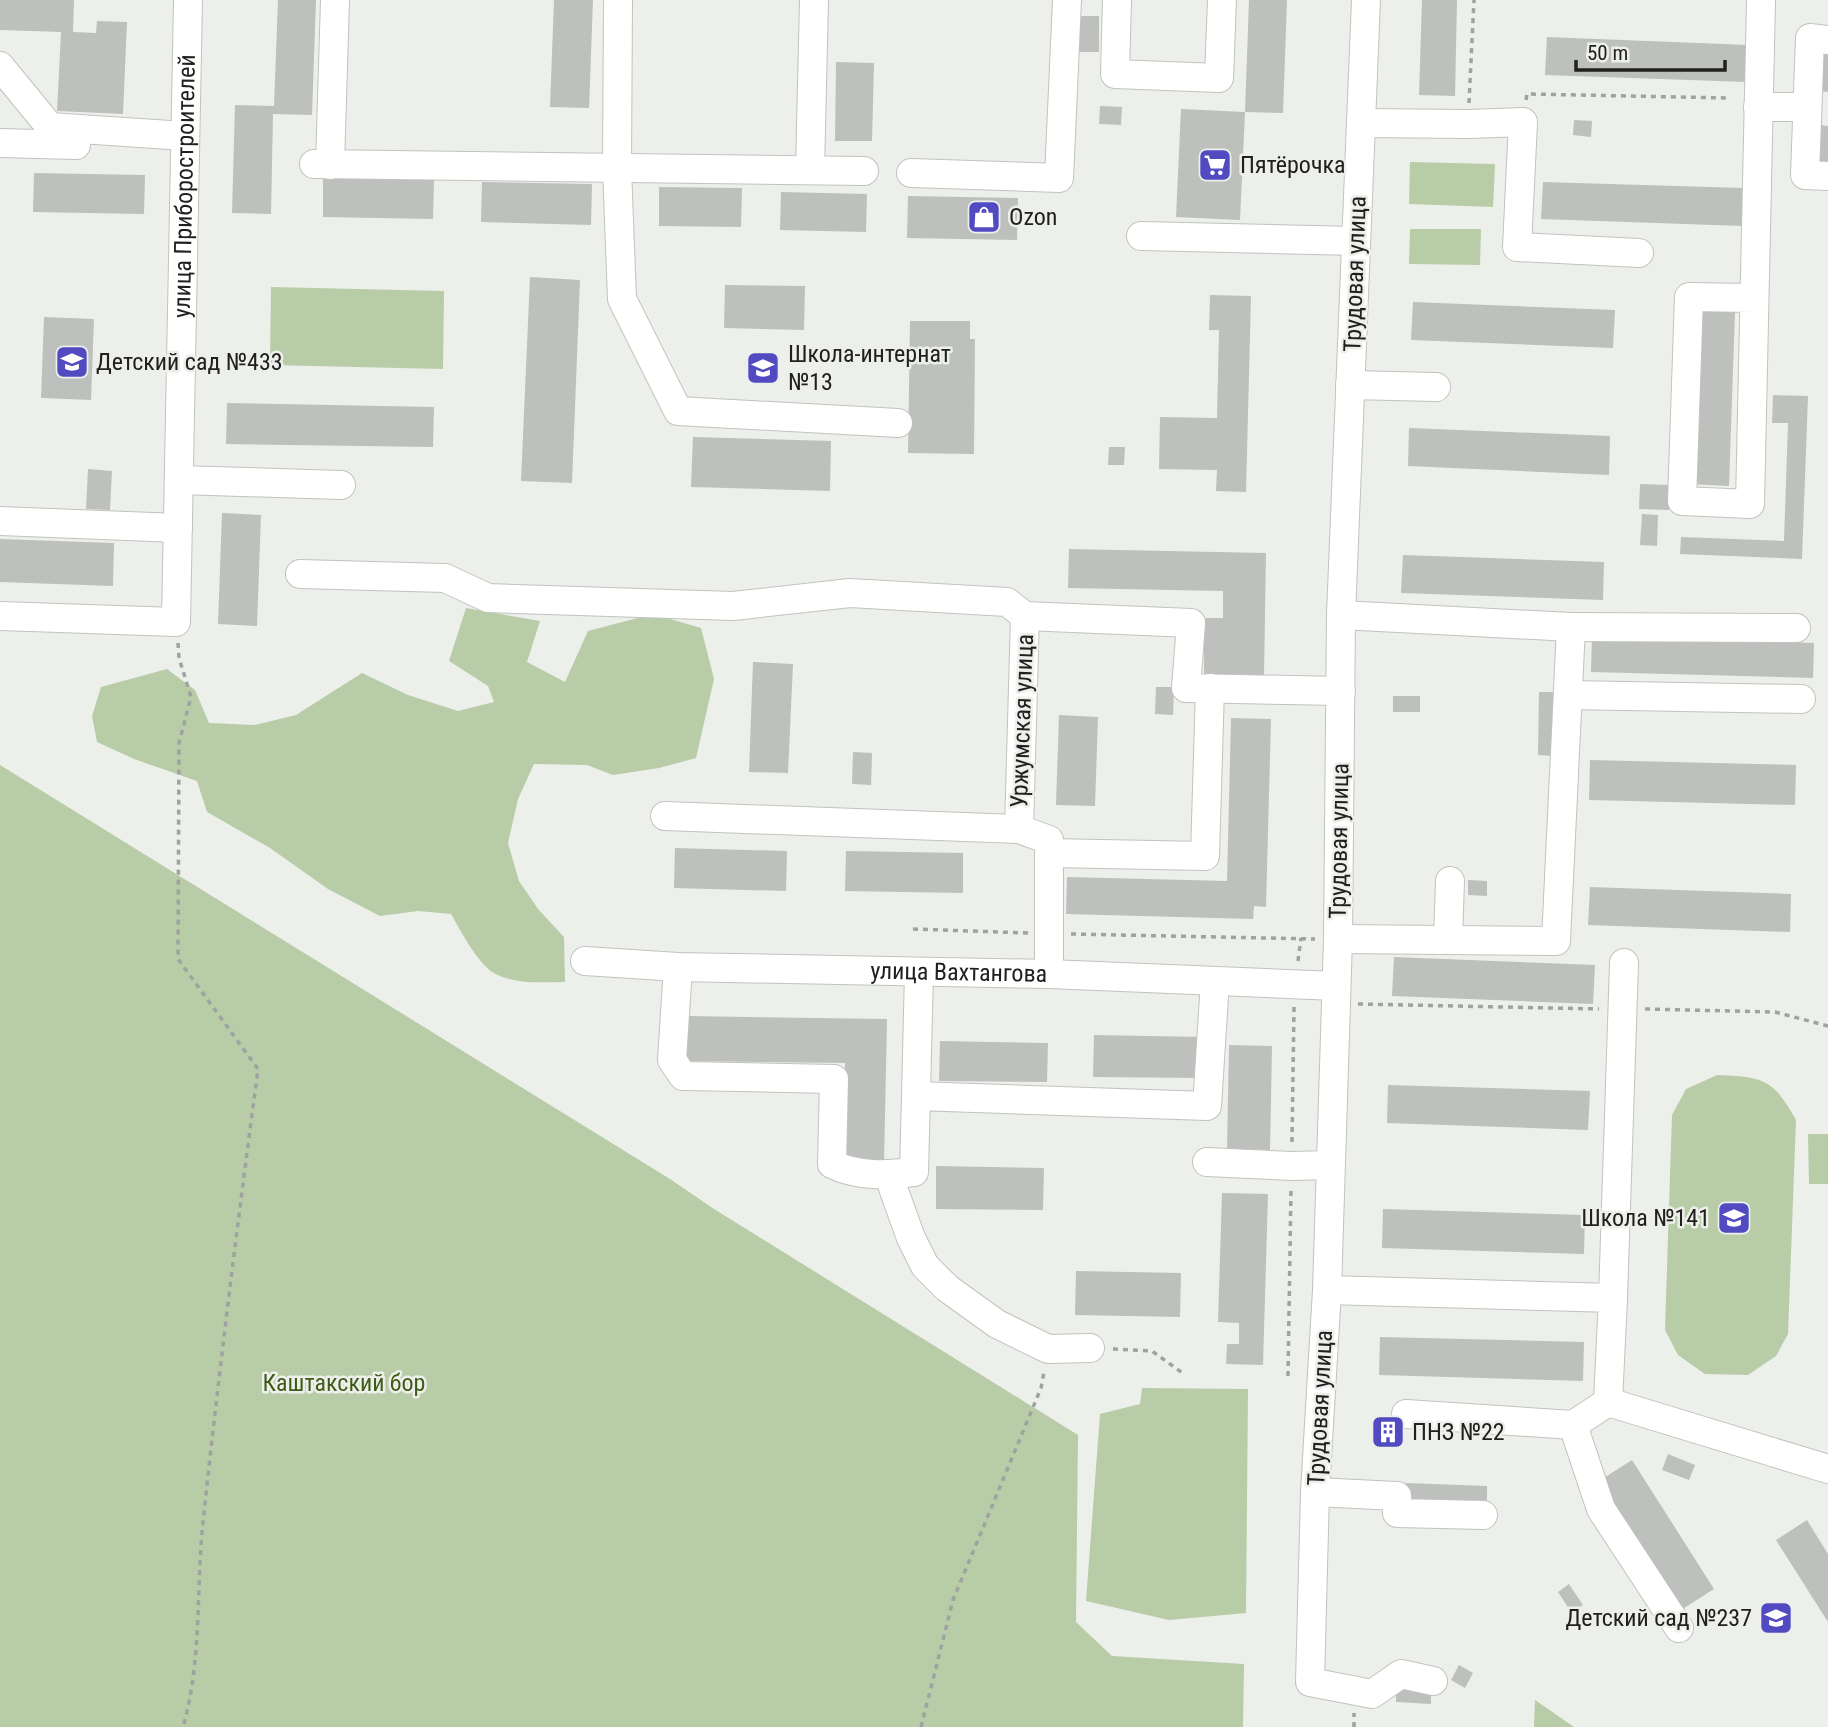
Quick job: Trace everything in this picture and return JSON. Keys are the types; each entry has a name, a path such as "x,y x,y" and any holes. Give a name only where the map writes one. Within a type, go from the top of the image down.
{"street":[{"name":"улица Приборостроителей","path":"176,622 188,0"},
{"path":"335,0 322,164 864,171"},
{"path":"618,0 617,168 622,299 678,411 898,424"},
{"path":"810,170 814,0"},
{"path":"911,173 1059,178 1067,0"},
{"path":"1118,0 1115,74 1219,78 1222,0"},
{"name":"Трудовая улица","path":"1366,0 1341,615 1338,939 1327,1290 1315,1492 1310,1682 1372,1694 1401,1674 1433,1681"},
{"path":"1754,298 1689,297 1682,501 1750,504 1761,0"},
{"path":"1828,40 1810,38 1805,175 1828,176"},
{"path":"0,66 50,127 185,136"},
{"path":"1758,107 1806,107"},
{"path":"1361,123 1523,122 1517,247 1639,253"},
{"path":"0,143 149,146 157,135"},
{"path":"1141,236 1356,241"},
{"path":"1350,385 1436,387"},
{"path":"179,480 341,485"},
{"path":"0,521 178,528"},
{"path":"300,574 444,578 488,598 733,606 850,593 1007,602 1025,616 1191,623 1186,688 1341,691"},
{"path":"1341,615 1571,626 1796,628"},
{"path":"0,616 176,622"},
{"name":"Уржумская улица","path":"1025,616 1019,829 1049,840 1049,852"},
{"path":"1338,939 1556,941 1571,626"},
{"path":"1049,974 1049,852 1205,856 1210,688"},
{"path":"1568,695 1801,699"},
{"path":"666,817 1019,829"},
{"path":"1448,940 1450,881"},
{"name":"улица Вахтангова","path":"585,961 678,967 1049,974 1215,981 1335,995"},
{"path":"1608,1402 1624,963"},
{"path":"678,967 672,1060 683,1076 834,1079 832,1164 849,1173 894,1174 915,1172 919,972"},
{"path":"916,1096 1207,1106 1215,981"},
{"path":"1207,1162 1330,1165"},
{"path":"894,1174 893,1188 911,1238 925,1266 947,1288 997,1324 1048,1349 1090,1348"},
{"path":"1327,1290 1613,1298"},
{"path":"1406,1414 1573,1425 1608,1402"},
{"path":"1608,1402 1828,1469"},
{"path":"1573,1425 1601,1509 1679,1628"},
{"path":"1315,1492 1397,1496 1397,1513 1483,1515"}],"path":[{"path":"1468,124 1474,0"},
{"path":"1523,122 1527,94 1729,98"},
{"path":"176,622 179,658 191,697 178,743 178,959 258,1069 219,1371 200,1550 192,1693 183,1727"},
{"path":"913,929 1338,939"},
{"path":"1335,995 1622,1009 1775,1012 1828,1026"},
{"path":"1090,1348 1152,1351 1184,1374"},
{"path":"921,1727 953,1600 1041,1388 1048,1349"}],"green space":[{"path":"1410,162 1495,164 1493,207 1409,204"},
{"path":"1410,229 1481,229 1480,265 1409,264"},
{"path":"271,287 444,291 443,369 270,365"},
{"path":"466,608 540,621 527,662 565,682 588,631 653,614 701,628 714,679 696,758 659,768 613,775 587,765 534,764 518,799 508,843 519,881 538,909 564,937 565,982 520,981 494,973 476,954 451,914 418,911 380,916 328,889 270,848 207,812 197,781 134,759 97,742 92,716 101,687 167,669 195,690 209,723 255,725 296,715 362,673 408,695 458,711 494,702 488,686 449,661"},
{"name":"Каштакский бор","path":"0,765 1078,1435 1076,1622 1112,1656 1244,1664 1243,1727 0,1727"},
{"path":"1717,1075 1765,1082 1780,1096 1796,1120 1788,1334 1776,1356 1748,1375 1705,1374 1678,1355 1665,1330 1672,1115 1686,1089"},
{"path":"1808,1134 1828,1134 1828,1184 1809,1184"},
{"path":"1142,1388 1248,1389 1246,1613 1169,1620 1086,1601 1100,1414 1140,1404"},
{"path":"1535,1700 1574,1727 1534,1727"}],"building":[{"path":"0,0 74,0 73,32 96,33 97,21 127,22 123,114 57,111 61,32 0,30"},
{"path":"278,0 316,0 312,115 273,114 271,214 232,213 235,105 274,106"},
{"path":"554,0 593,0 589,108 550,107"},
{"path":"1249,0 1287,0 1283,113 1245,112"},
{"path":"1422,0 1457,0 1455,96 1419,95"},
{"path":"1077,16 1099,16 1099,52 1077,52"},
{"path":"1547,37 1748,45 1747,82 1545,75"},
{"path":"1822,53 1828,53 1828,92 1820,91"},
{"path":"836,62 874,63 872,141 835,141"},
{"path":"1100,106 1122,107 1121,125 1099,124"},
{"path":"1181,109 1245,112 1240,220 1176,217"},
{"path":"1574,120 1592,121 1591,137 1573,135"},
{"path":"1820,125 1828,126 1828,165 1818,164"},
{"path":"34,173 145,175 144,214 33,212"},
{"path":"323,178 434,180 433,219 323,217"},
{"path":"482,182 592,184 591,225 481,222"},
{"path":"1543,182 1743,188 1742,226 1541,219"},
{"path":"659,187 742,188 741,227 659,226"},
{"path":"781,192 867,194 866,232 780,230"},
{"path":"908,196 1018,198 1017,240 907,238"},
{"path":"530,277 580,280 572,483 521,481"},
{"path":"725,285 805,286 804,330 724,328"},
{"path":"1210,295 1251,296 1246,492 1216,491 1217,470 1159,469 1160,417 1217,418 1219,330 1209,330"},
{"path":"1413,302 1615,310 1613,348 1411,340"},
{"path":"1696,311 1735,312 1729,486 1689,484"},
{"path":"44,317 94,319 91,400 41,398"},
{"path":"910,321 970,321 970,339 975,339 974,454 908,453"},
{"path":"1773,395 1808,396 1802,559 1680,554 1681,537 1784,541 1788,423 1772,423"},
{"path":"227,403 434,407 433,447 226,444"},
{"path":"1409,428 1610,436 1609,475 1408,466"},
{"path":"693,437 831,441 830,491 691,487"},
{"path":"1109,447 1125,447 1124,465 1108,465"},
{"path":"88,469 112,471 110,510 86,509"},
{"path":"1640,484 1671,485 1669,510 1639,509"},
{"path":"222,513 261,515 257,626 218,624"},
{"path":"1642,514 1658,515 1657,546 1640,545"},
{"path":"0,539 114,543 113,586 0,582"},
{"path":"1069,549 1266,553 1264,675 1204,674 1204,618 1223,618 1223,591 1068,588"},
{"path":"1403,555 1604,562 1603,600 1401,593"},
{"path":"1592,636 1814,643 1813,678 1591,672"},
{"path":"753,662 793,664 788,773 749,772"},
{"path":"1156,687 1174,687 1173,715 1155,714"},
{"path":"1539,692 1555,692 1554,756 1538,755"},
{"path":"1393,696 1420,696 1420,712 1393,712"},
{"path":"1059,715 1098,717 1095,806 1056,805"},
{"path":"1231,718 1271,719 1266,907 1254,906 1253,919 1066,914 1067,877 1227,881"},
{"path":"853,752 872,753 871,785 852,784"},
{"path":"1590,760 1796,765 1795,805 1589,800"},
{"path":"675,848 787,851 786,891 674,888"},
{"path":"846,851 963,853 963,893 845,891"},
{"path":"1468,880 1487,881 1487,896 1468,895"},
{"path":"1590,887 1791,894 1790,932 1588,925"},
{"path":"1394,957 1595,965 1593,1004 1392,996"},
{"path":"686,1016 887,1019 884,1163 843,1162 845,1063 686,1061"},
{"path":"1094,1035 1203,1037 1202,1078 1093,1077"},
{"path":"940,1041 1048,1043 1047,1082 939,1081"},
{"path":"1229,1045 1272,1046 1270,1150 1227,1149"},
{"path":"1388,1085 1590,1091 1588,1130 1387,1123"},
{"path":"936,1166 1044,1168 1043,1210 936,1209"},
{"path":"1222,1193 1268,1194 1263,1365 1226,1364 1227,1344 1239,1344 1239,1323 1218,1322"},
{"path":"1383,1209 1585,1215 1584,1254 1382,1248"},
{"path":"1076,1271 1181,1273 1180,1317 1075,1315"},
{"path":"1380,1337 1584,1342 1583,1381 1379,1375"},
{"path":"1668,1454 1695,1465 1689,1480 1662,1470"},
{"path":"1632,1460 1714,1589 1681,1610 1599,1481"},
{"path":"1406,1483 1487,1486 1487,1506 1405,1504"},
{"path":"1807,1520 1828,1554 1828,1622 1776,1540"},
{"path":"1569,1584 1583,1605 1571,1612 1558,1592"},
{"path":"1459,1665 1473,1673 1465,1688 1451,1680"},
{"path":"1396,1686 1431,1687 1431,1704 1396,1702"}],"place":[{"name":"Пятёрочка","path":"1215,165"},
{"name":"Ozon","path":"984,217"},
{"name":"Детский сад №433","path":"72,362"},
{"name":"Школа-интернат №13","path":"763,368"},
{"name":"Школа №141","path":"1734,1218"},
{"name":"ПНЗ №22","path":"1388,1432"},
{"name":"Детский сад №237","path":"1776,1618"}]}
